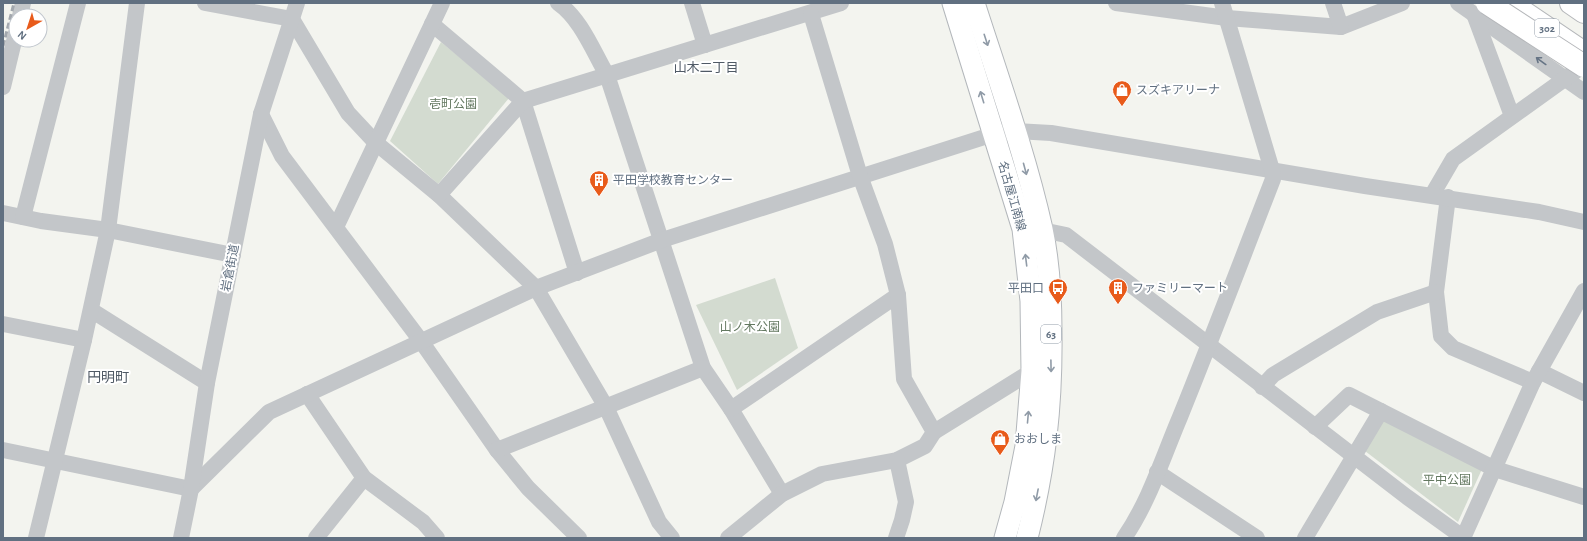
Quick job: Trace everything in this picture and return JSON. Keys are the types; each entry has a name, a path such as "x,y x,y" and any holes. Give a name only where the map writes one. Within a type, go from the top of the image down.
{"highway":[{"name":"302","path":"1510,3 1584,53"},
{"path":"1531,3 1584,38"},
{"path":"1571,3 1584,12"},
{"path":"1481,8 1584,66"}],"main road":[{"name":"名古屋江南線","path":"953,3 1023,229 1031,301 1032,371 1026,446 1015,502 1005,538"},
{"name":"名古屋江南線","path":"974,3 1015,131 1042,230 1051,300 1052,383 1046,451 1027,538"}],"street":[{"path":"23,217 78,3"},
{"path":"36,538 84,340 108,230 137,3"},
{"path":"205,3 292,19 348,114 376,143 439,195 536,288 606,407 659,522 672,538"},
{"name":"岩倉街道","path":"181,538 191,489 207,383 261,114 298,3"},
{"path":"336,226 442,3"},
{"path":"558,3 567,9 584,34 607,75 703,368 731,409 782,494"},
{"path":"692,3 705,44"},
{"path":"439,195 523,101 705,44 811,14 841,3"},
{"path":"1116,3 1225,10 1340,27 1402,3"},
{"path":"1333,3 1340,27"},
{"path":"1458,3 1481,8 1492,26 1584,92"},
{"path":"1481,8 1512,116"},
{"path":"1124,538 1132,526 1157,472 1209,346 1272,179 1272,170 1225,10"},
{"path":"811,14 860,176 885,244 898,295 904,379 934,432"},
{"path":"432,24 523,101 577,272"},
{"path":"1492,26 1551,31"},
{"path":"3,87 12,48"},
{"path":"1432,195 1453,159 1564,78 1584,66"},
{"path":"261,114 282,156 421,341 497,450 528,488 579,538"},
{"path":"3,450 191,489 269,412 536,288 662,240 994,134 1015,131 1051,133 1272,170 1539,212 1584,222"},
{"path":"1448,197 1436,292 1441,336 1453,348 1584,393"},
{"path":"3,213 108,230 233,255"},
{"path":"1042,230 1066,235 1315,427 1463,538 1536,376 1584,291"},
{"path":"1262,386 1273,374 1377,312 1436,292"},
{"path":"731,409 898,295"},
{"path":"91,310 207,383"},
{"path":"3,324 84,340"},
{"path":"497,450 703,368"},
{"path":"728,538 782,494 822,474 897,460 925,446 934,432 1032,371"},
{"path":"307,394 364,478 423,522 437,538"},
{"path":"1315,427 1349,395 1494,469 1584,497"},
{"path":"1305,538 1381,411"},
{"path":"896,538 906,502 897,460"},
{"path":"1157,472 1256,538"},
{"path":"316,538 364,478"}],"green space":[{"name":"壱町公園","path":"441,42 509,98 438,184 390,141"},
{"name":"山ノ木公園","path":"775,278 798,348 737,390 696,305"},
{"name":"平中公園","path":"1383,419 1482,469 1458,522 1365,451"}],"railway":[{"path":"3,46 14,3"}],"place":[{"name":"スズキアリーナ","path":"1122,107"},
{"name":"平田学校教育センター","path":"599,197"},
{"name":"平田口","path":"1058,305"},
{"name":"ファミリーマート","path":"1118,305"},
{"name":"おおしま","path":"1000,456"}],"district":[{"name":"山木二丁目","path":"706,67"},
{"name":"円明町","path":"108,377"}]}
